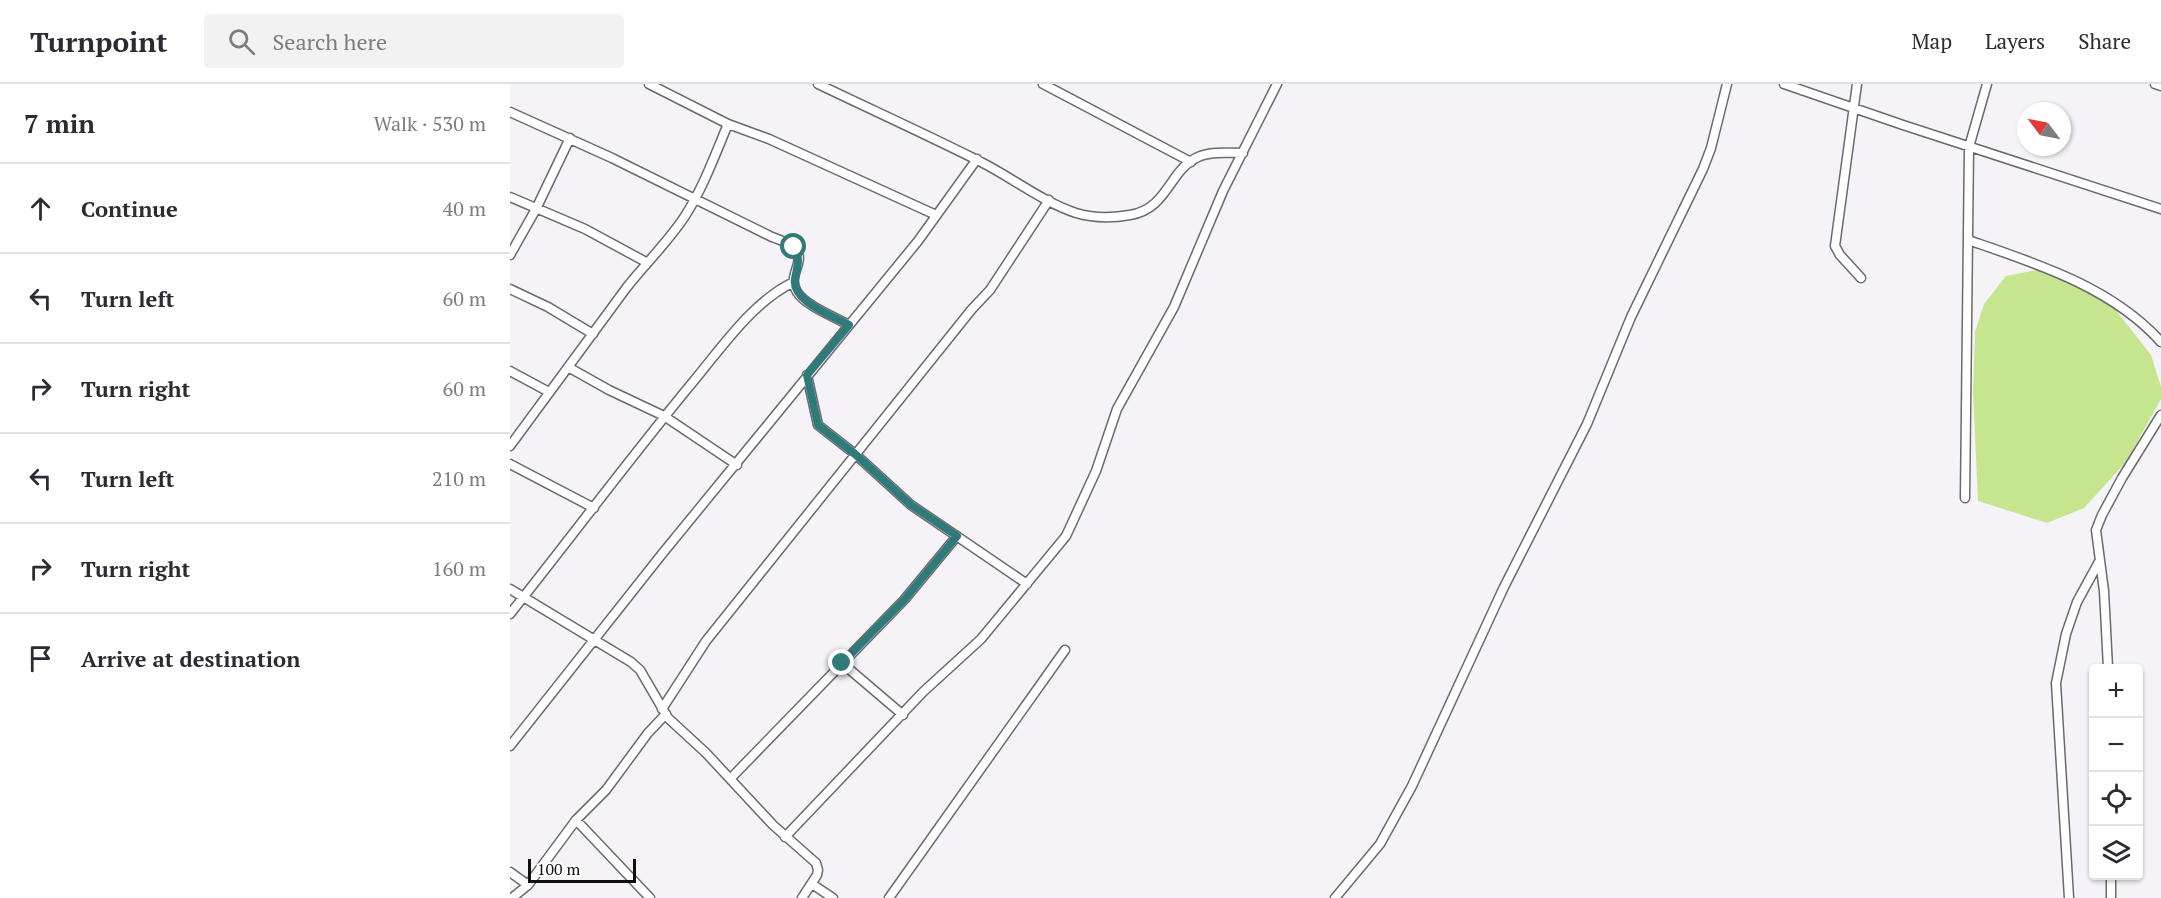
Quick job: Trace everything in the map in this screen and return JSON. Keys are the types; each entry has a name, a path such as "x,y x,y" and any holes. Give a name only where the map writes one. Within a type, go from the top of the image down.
{"street":[{"path":"648,84 728,124 769,139 936,215"},
{"path":"818,84 977,159 1049,200 1090,217 1130,215 1143,211 1154,205 1191,162 1206,155 1244,153"},
{"path":"1043,84 1191,162"},
{"path":"785,837 939,676 981,639 1066,536 1096,471 1117,409 1169,318 1223,191 1277,84"},
{"path":"1335,898 1380,844 1412,786 1504,588 1587,424 1631,317 1703,169 1711,148 1727,84"},
{"path":"1784,84 1969,147 2161,208"},
{"path":"1857,84 1835,246 1861,278"},
{"path":"1965,498 1969,147 1987,84"},
{"path":"2155,84 2161,86"},
{"path":"510,112 570,138 772,237 791,244 799,257 794,282 798,293 803,299 849,325"},
{"path":"510,446 646,262 674,232 695,199 728,124"},
{"path":"510,255 536,209 570,138"},
{"path":"510,746 662,554 918,242 977,159"},
{"path":"510,197 585,229 646,262"},
{"path":"512,898 528,885 576,820 606,790 664,712 706,641 972,309 990,290 1049,200"},
{"path":"1968,240 2058,274 2092,290 2116,304 2161,342"},
{"path":"510,614 664,416 756,309 780,289 794,282"},
{"path":"510,290 548,307 593,334"},
{"path":"568,367 609,390 664,416 737,465"},
{"path":"510,371 549,392"},
{"path":"807,375 818,425 855,454 911,505 1027,584"},
{"path":"2108,664 2104,591 2096,530 2122,478 2161,415"},
{"path":"510,464 594,508"},
{"path":"730,779 904,600 957,536"},
{"path":"2069,898 2056,683 2069,623 2077,602 2100,560"},
{"path":"510,589 622,656 640,670 664,712 785,837 816,863 818,870 802,898"},
{"path":"889,898 1065,650"},
{"path":"842,663 903,715"},
{"path":"576,820 650,898"},
{"path":"510,872 528,885"},
{"path":"2111,880 2111,898"},
{"path":"812,884 833,898"}],"green space":[{"path":"2037,270 2103,299 2115,309 2151,355 2161,387 2161,399 2126,462 2084,508 2047,523 1978,501 1973,392 1975,332 1984,304 2006,276"}],"route":[{"path":"794,247 799,257 794,282 798,293 803,299 849,325 807,375 818,425 855,454 911,505 957,536 904,600 842,663"}]}
